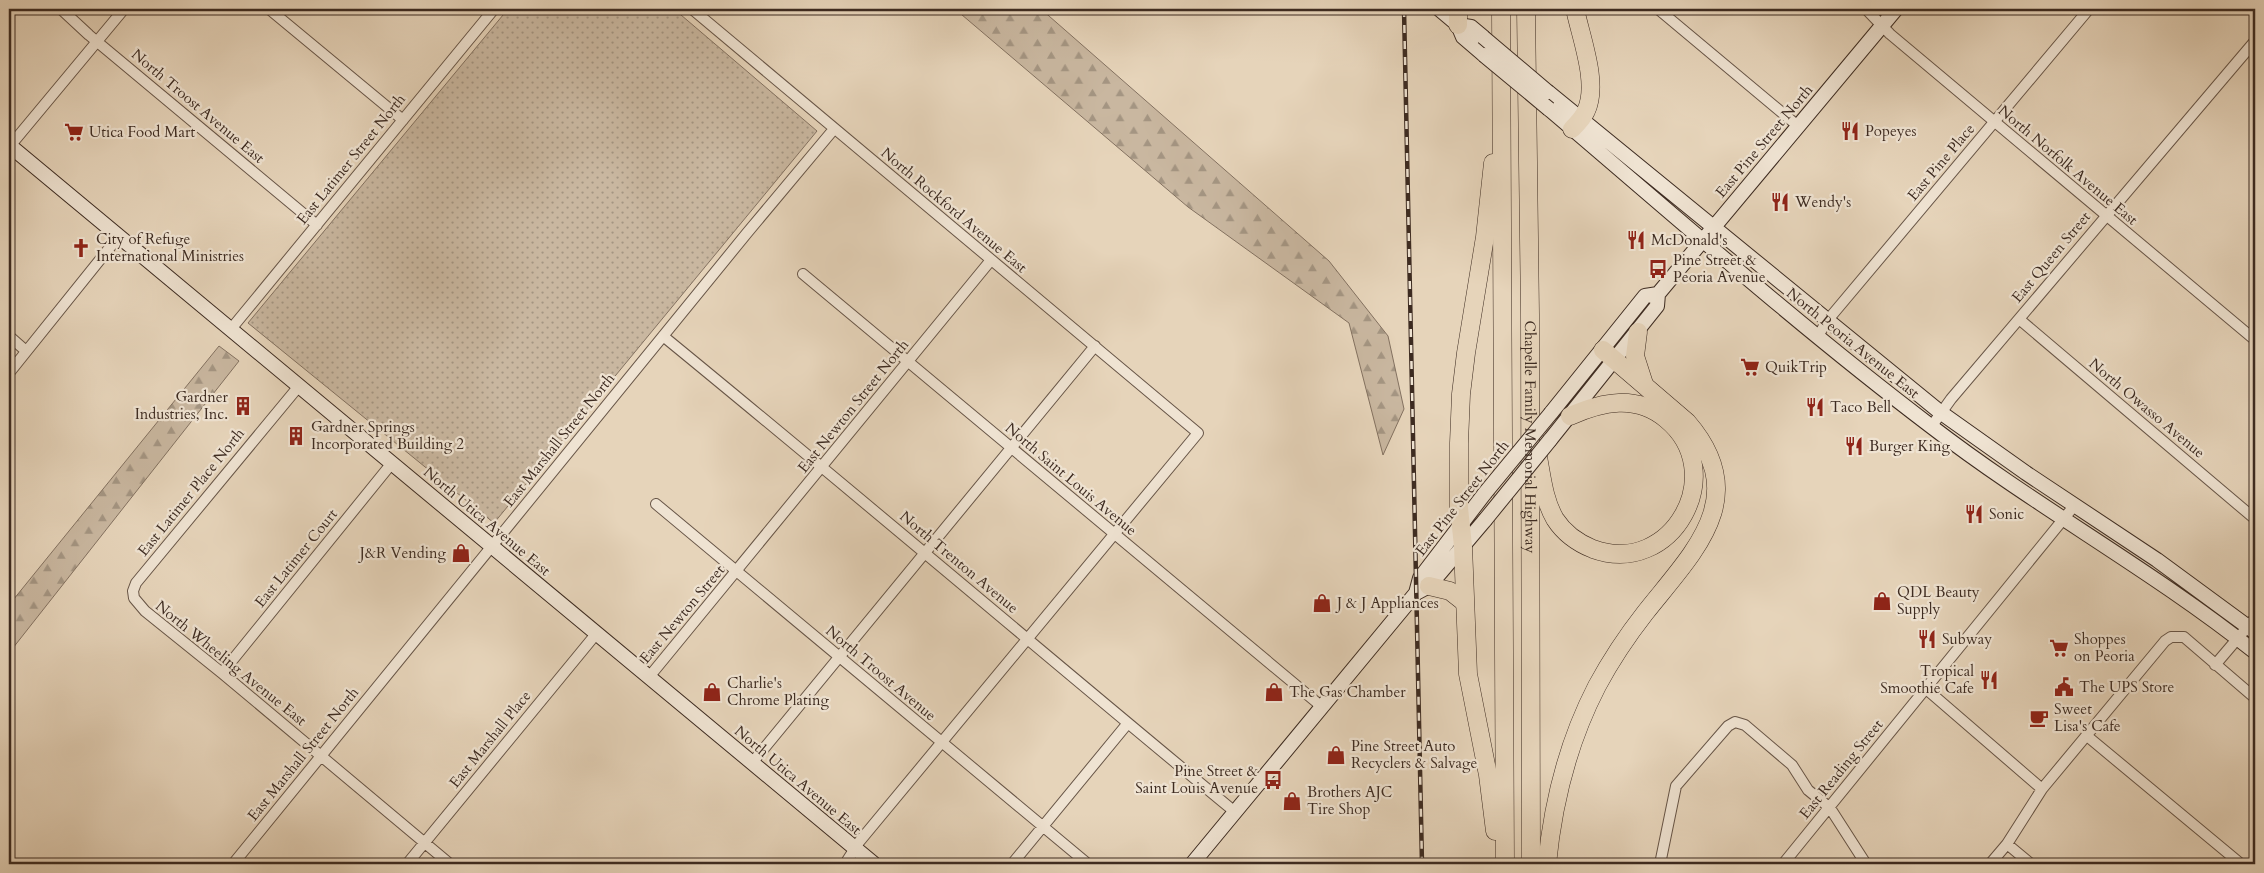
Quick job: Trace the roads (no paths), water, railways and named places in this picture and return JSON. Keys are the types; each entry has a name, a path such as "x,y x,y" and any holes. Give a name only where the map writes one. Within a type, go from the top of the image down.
{"highway":[{"name":"Chapelle Family Memorial Highway","path":"1501,9 1505,864"},
{"name":"Chapelle Family Memorial Highway","path":"1526,9 1529,162 1531,864"},
{"path":"1574,9 1592,84 1591,98 1586,112 1576,124"},
{"path":"1499,864 1488,775 1468,674 1463,546 1460,524 1459,443 1461,394 1485,237 1502,80"},
{"path":"1638,332 1635,356 1644,384"},
{"path":"1547,864 1550,834 1563,772 1587,707 1618,649 1696,550 1708,528 1713,508 1714,476 1712,464 1704,444 1687,422 1609,355"},
{"path":"1530,417 1546,496 1556,519 1569,536 1597,550 1621,554 1643,550 1664,538 1682,520 1689,507 1694,488 1691,456 1678,431 1657,412 1630,403 1600,404 1570,416"},
{"path":"1423,590 1450,591 1464,602"}],"main road":[{"name":"North Peoria Avenue East","path":"1439,9 1458,17 1548,92 1576,124 1702,240 1932,427 2162,583 2255,652"},
{"name":"East Pine Street North","path":"1423,590 1420,578 1485,493 1551,413 1609,355 1638,332 1657,306 1658,294 1896,9"},
{"name":"North Peoria Avenue East","path":"1458,17 1463,37 1548,109 1576,124 1714,226 1826,321 1940,412 2074,506 2253,625"},
{"name":"North Utica Avenue East","path":"9,146 874,864"},
{"name":"East Pine Street North","path":"1192,864 1321,706 1463,546 1570,416 1645,296 1658,294"}],"street":[{"name":"North Troost Avenue East","path":"61,9 97,42 317,225"},
{"path":"9,146 124,9"},
{"path":"269,9 403,120"},
{"name":"East Latimer Street North","path":"231,329 494,9"},
{"name":"North Rockford Avenue East","path":"692,9 1198,433 1114,534"},
{"path":"1658,9 1798,126"},
{"name":"North Norfolk Avenue East","path":"1866,9 1890,34 2255,340"},
{"name":"East Pine Place","path":"1818,336 1826,321 2089,9"},
{"name":"East Queen Street","path":"1932,427 1940,412 2255,41"},
{"name":"East Marshall Street North","path":"233,864 834,129"},
{"path":"9,372 119,236"},
{"name":"East Newton Street North","path":"738,571 991,260"},
{"name":"North Saint Louis Avenue","path":"803,274 1321,706"},
{"name":"North Owasso Avenue","path":"2019,320 2255,519"},
{"path":"9,336 26,351"},
{"name":"North Trenton Avenue","path":"663,336 823,467 1026,639 1235,812"},
{"path":"752,763 1095,346"},
{"name":"East Latimer Place North","path":"134,598 133,590 136,583 299,386"},
{"name":"East Latimer Court","path":"222,672 392,463"},
{"name":"North Troost Avenue","path":"656,504 1088,864"},
{"name":"East Reading Street","path":"1783,864 2074,506"},
{"path":"845,864 941,743 1114,534"},
{"name":"East Newton Street","path":"649,677 738,571"},
{"name":"North Wheeling Avenue East","path":"134,598 145,611 222,672 450,864"},
{"path":"2215,665 2238,638 2253,625"},
{"name":"East Marshall Place","path":"407,864 596,634"},
{"path":"1990,864 2007,844 2042,789 2165,641 2171,637 2184,637 2255,698"},
{"path":"1925,688 2042,789"},
{"path":"1012,864 1128,723"},
{"path":"1660,864 1676,786 1728,726 1733,723 1745,725 1792,765 1808,790 1830,808 1866,864"},
{"path":"2087,736 2241,864"},
{"path":"2007,844 2031,864"}],"railway":[{"path":"1404,9 1422,864"}],"place":[{"name":"Popeyes","path":"1850,131"},
{"name":"Utica Food Mart","path":"74,132"},
{"name":"Wendy's","path":"1780,202"},
{"name":"McDonald's","path":"1636,240"},
{"name":"City of Refuge International Ministries","path":"81,248"},
{"name":"Pine Street & Peoria Avenue","path":"1658,269"},
{"name":"QuikTrip","path":"1750,367"},
{"name":"Gardner Industries, Inc.","path":"243,406"},
{"name":"Taco Bell","path":"1815,407"},
{"name":"Gardner Springs Incorporated Building 2","path":"296,436"},
{"name":"Burger King","path":"1854,446"},
{"name":"Sonic","path":"1974,514"},
{"name":"J&R Vending","path":"461,553"},
{"name":"QDL Beauty Supply","path":"1882,601"},
{"name":"J & J Appliances","path":"1322,603"},
{"name":"Subway","path":"1927,639"},
{"name":"Shoppes on Peoria","path":"2059,648"},
{"name":"Tropical Smoothie Cafe","path":"1989,680"},
{"name":"The UPS Store","path":"2064,687"},
{"name":"Charlie's Chrome Plating","path":"712,692"},
{"name":"The Gas Chamber","path":"1274,692"},
{"name":"Sweet Lisa's Cafe","path":"2039,718"},
{"name":"Pine Street Auto Recyclers & Salvage","path":"1336,755"},
{"name":"Pine Street & Saint Louis Avenue","path":"1273,780"},
{"name":"Brothers AJC Tire Shop","path":"1292,801"}]}
